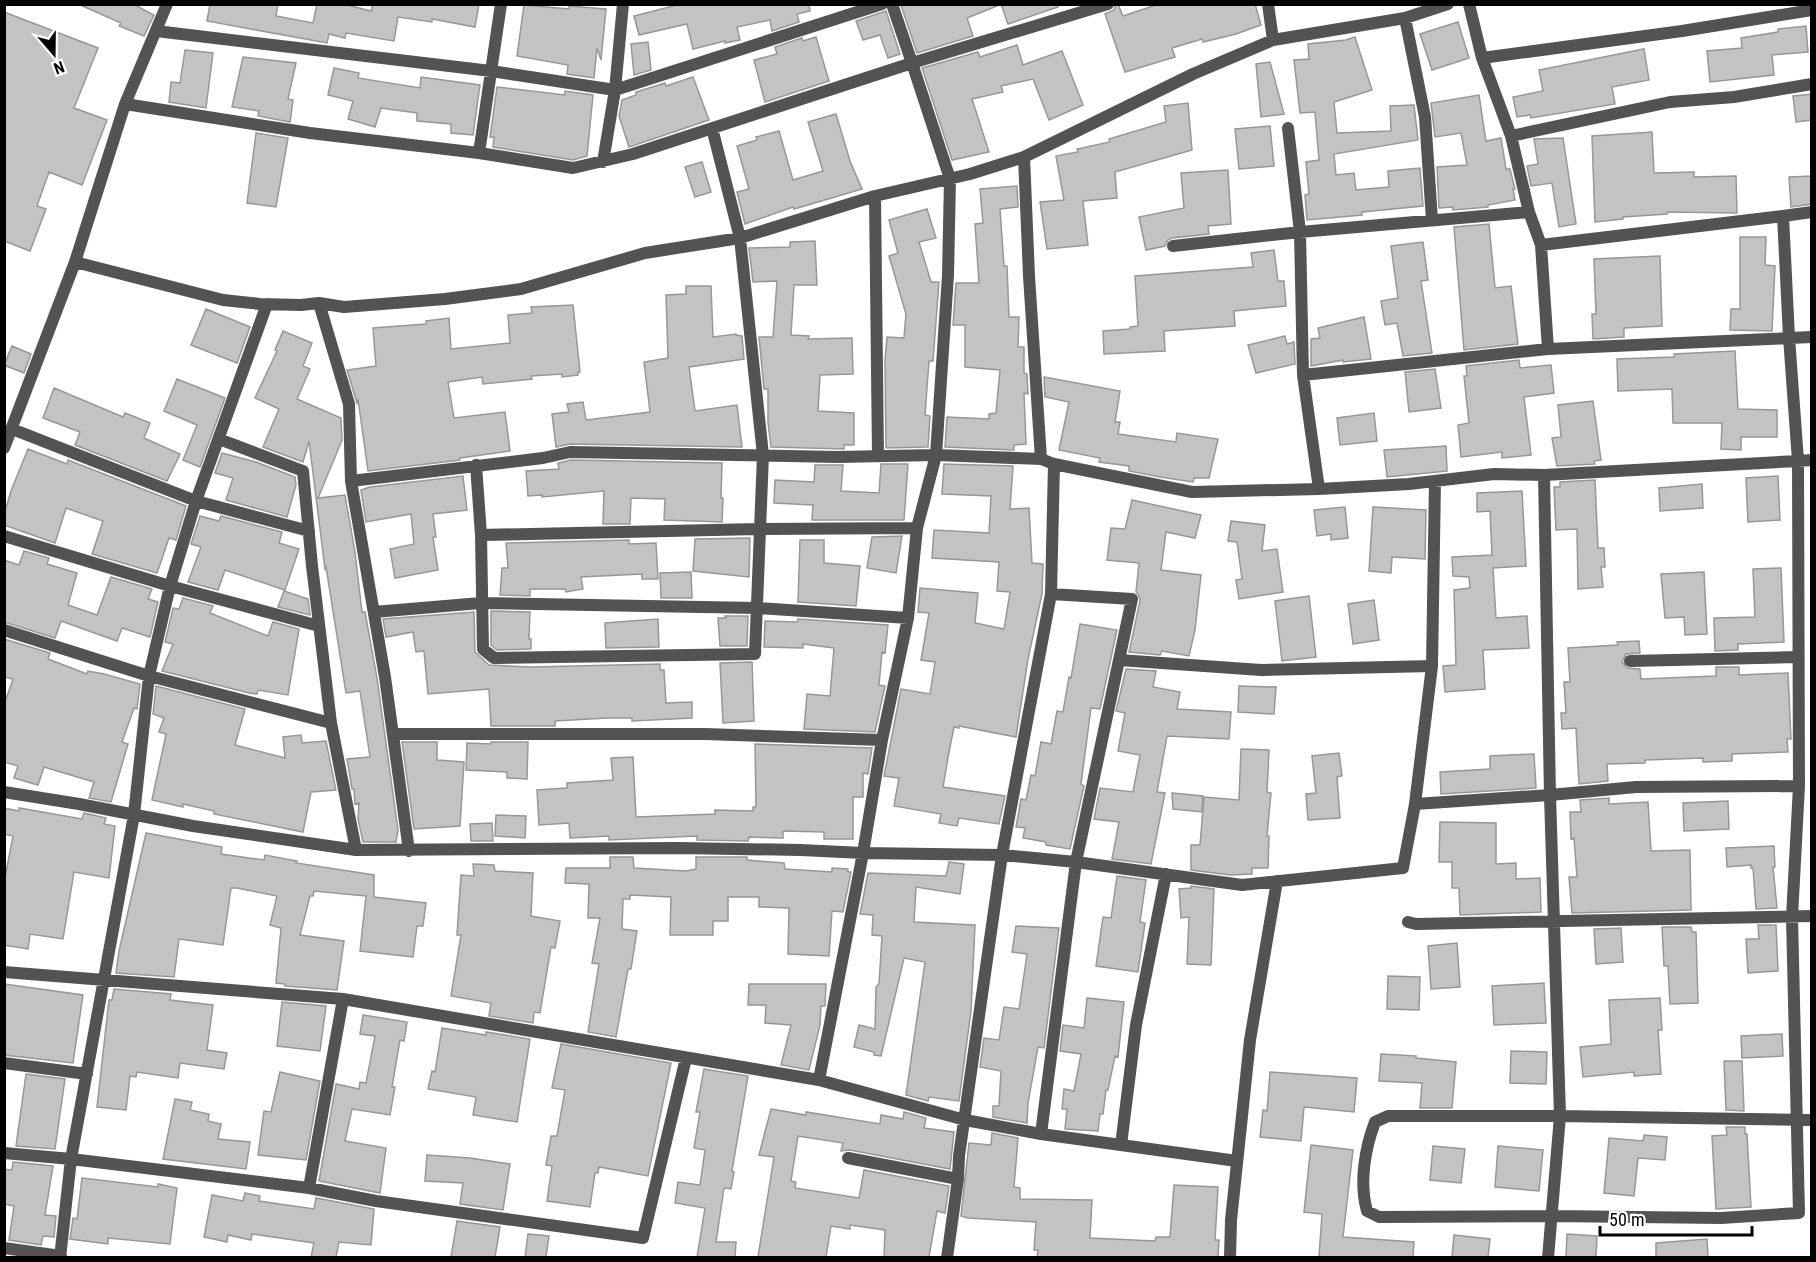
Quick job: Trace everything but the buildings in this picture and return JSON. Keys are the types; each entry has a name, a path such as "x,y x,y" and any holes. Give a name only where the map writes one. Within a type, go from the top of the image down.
{"street":[{"path":"4,448 75,262 125,104 167,4"},
{"path":"479,153 501,4"},
{"path":"603,162 615,90 623,4"},
{"path":"156,31 491,71 615,90 882,4"},
{"path":"819,1080 863,853 882,740 908,618 917,528 936,455 948,275 950,178 892,4"},
{"path":"125,104 310,133 479,153 573,168 603,162 912,63 1108,4"},
{"path":"1268,4 1273,40"},
{"path":"75,262 223,300 267,304 301,306 319,303 344,307 493,294 521,289 645,253 740,238 875,196 1024,157 1193,74 1273,40 1406,18 1448,4"},
{"path":"1469,4 1482,58 1511,136 1529,212 1541,245 1548,349"},
{"path":"1482,58 1682,31 1812,10"},
{"path":"1406,18 1425,117 1432,220"},
{"path":"1511,136 1670,102 1734,97 1812,84"},
{"path":"476,465 481,535 483,650 494,658 755,654 763,455 740,238 712,128"},
{"path":"1288,128 1300,232 1303,375 1319,489"},
{"path":"1024,157 1041,459"},
{"path":"875,196 878,456"},
{"path":"1173,246 1300,232 1529,212"},
{"path":"1541,245 1812,212"},
{"path":"1783,216 1798,461 1799,786 1792,917 1797,1120 1799,1213 1721,1218 1379,1217 1367,1211 1363,1196 1369,1138 1375,1122 1388,1116 1560,1116 1797,1120 1812,1120"},
{"path":"319,303 349,404 351,481 394,734 409,850"},
{"path":"4,1248 61,1257 71,1159 134,815 149,676 170,586 196,501 267,304"},
{"path":"1303,375 1548,349 1789,337 1812,338"},
{"path":"12,429 196,501 309,531"},
{"path":"219,439 303,471 331,723 356,850"},
{"path":"351,481 543,458 570,452 936,455 1041,459 1054,464 1192,492 1319,489 1435,481 1494,474 1544,475 1812,460"},
{"path":"947,1257 1002,855 1051,594 1054,464"},
{"path":"1544,475 1550,795 1560,1116 1548,1257"},
{"path":"4,792 274,839 356,850 679,848 1002,855 1166,873 1242,885 1403,868 1415,804 1432,666 1435,481"},
{"path":"481,535 917,528"},
{"path":"4,536 170,586 319,626"},
{"path":"1041,1134 1076,862 1132,599 1051,594"},
{"path":"374,612 481,603 757,608 908,618"},
{"path":"4,630 149,676 331,723"},
{"path":"1630,661 1797,657"},
{"path":"1119,660 1261,670 1432,666"},
{"path":"394,734 705,734 882,740"},
{"path":"1415,804 1636,787 1799,786"},
{"path":"1121,1145 1136,1025 1166,873"},
{"path":"1230,1257 1231,1220 1250,1040 1277,881"},
{"path":"1408,922 1416,924 1555,922 1812,916"},
{"path":"4,972 343,999 819,1080 965,1120 1041,1134 1237,1161"},
{"path":"309,1188 343,999"},
{"path":"4,1153 309,1188 376,1201 643,1238 686,1058"},
{"path":"4,1063 87,1074"},
{"path":"848,1158 958,1179"}]}
